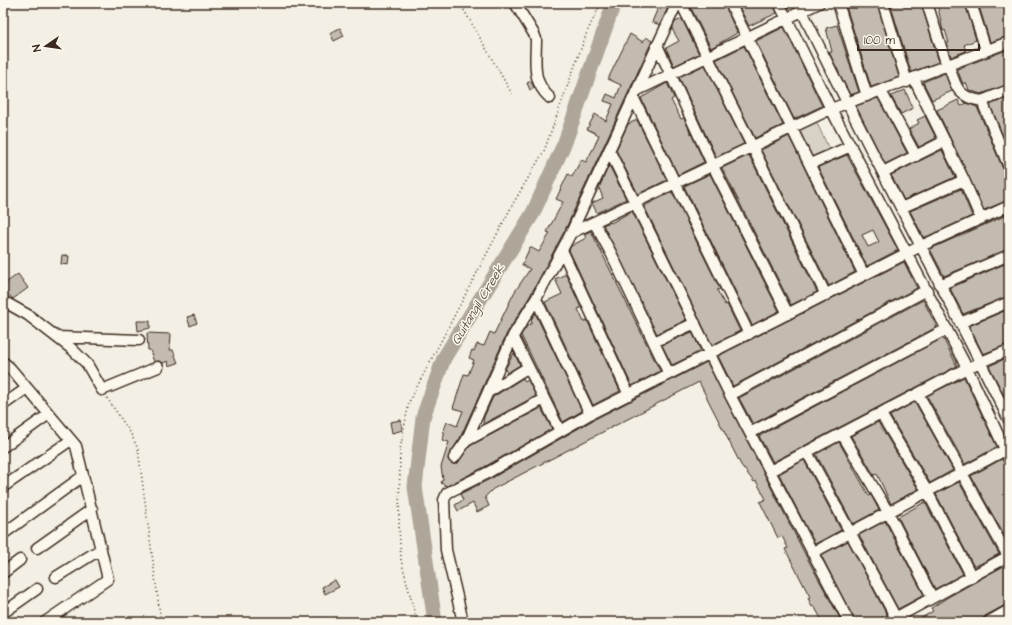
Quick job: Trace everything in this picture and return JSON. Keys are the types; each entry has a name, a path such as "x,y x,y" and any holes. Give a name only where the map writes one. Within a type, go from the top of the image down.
{"street":[{"path":"515,3 536,39 536,77 541,89 550,98"},
{"path":"454,458 466,441 490,391 512,336 536,299 571,233 634,100 657,45 677,3"},
{"path":"681,3 826,295"},
{"path":"730,3 748,36 864,275"},
{"path":"779,3 831,109 908,253 1008,452 962,472 812,553"},
{"path":"638,90 787,17 804,7 819,3"},
{"path":"838,3 867,96"},
{"path":"882,3 910,80 945,141 981,219"},
{"path":"927,3 958,91 970,98 982,101 1009,90"},
{"path":"971,3 986,50"},
{"path":"804,7 846,103 980,362 1005,400 1009,420"},
{"path":"571,233 793,129 831,109 1009,42"},
{"path":"657,45 712,166 788,314"},
{"path":"881,91 916,156"},
{"path":"634,100 749,334"},
{"path":"982,101 1009,167"},
{"path":"883,172 945,141"},
{"path":"810,164 851,146"},
{"path":"609,150 730,395 849,622"},
{"path":"901,208 964,180"},
{"path":"463,622 446,550 445,496 447,492 489,472 590,414 921,246 1009,206"},
{"path":"594,222 611,253 669,374"},
{"path":"562,250 629,395"},
{"path":"940,285 1009,255"},
{"path":"730,395 927,290"},
{"path":"536,299 590,414"},
{"path":"3,301 28,315 57,337 87,364 102,390 158,367"},
{"path":"960,323 1009,302"},
{"path":"654,342 695,323"},
{"path":"750,432 947,329"},
{"path":"512,336 560,431"},
{"path":"57,337 139,340"},
{"path":"770,472 967,368 1009,350"},
{"path":"3,362 10,368 76,446 108,579 45,622"},
{"path":"490,391 527,368"},
{"path":"3,405 27,388"},
{"path":"807,452 850,532 892,620 1008,556 918,394"},
{"path":"466,441 544,399"},
{"path":"3,447 49,414"},
{"path":"881,414 927,491 972,577"},
{"path":"842,434 888,512 932,597"},
{"path":"3,487 71,440"},
{"path":"3,534 83,476"},
{"path":"37,548 92,509"},
{"path":"56,577 101,549"},
{"path":"3,573 20,560"},
{"path":"3,613 37,589"},
{"path":"988,622 1009,610"}],"path":[{"path":"460,3 512,94"},
{"path":"416,622 401,560 398,528 400,450 409,402 514,202 544,151 587,32 601,3"},
{"path":"102,390 130,432 138,449 161,622"}],"shaded area":[{"path":"816,121 830,151 812,159 799,129"}],"building":[{"path":"660,3 670,3 660,25 652,22"},
{"path":"724,3 737,33 711,48 689,4"},
{"path":"737,3 773,3 777,13 749,26"},
{"path":"845,3 877,3 899,77 871,87"},
{"path":"890,3 921,3 939,62 911,72"},
{"path":"937,3 965,3 976,40 964,45 966,51 951,57 947,44 949,43 945,30 943,31"},
{"path":"978,3 1009,3 1009,36 990,42"},
{"path":"682,19 699,54 674,66 666,48 679,41 672,29 675,22"},
{"path":"837,25 859,92 850,95 829,52 832,52 826,28"},
{"path":"784,27 822,106 794,119 756,41"},
{"path":"340,28 344,36 334,41 330,33"},
{"path":"630,34 643,42 646,37 652,41 565,230 530,296 507,333 460,438 449,455 448,460 453,464 457,464 470,446 541,408 552,429 447,486 441,483 443,479 441,467 449,442 442,440 445,433 443,432 447,422 457,426 463,411 453,408 464,374 468,375 474,360 469,358 472,350 474,351 477,344 484,346 490,332 494,334 514,293 530,269 522,265 530,247 539,252 550,233 547,232 563,202 556,199 568,174 572,177 581,160 586,162 594,147 599,135 587,129 595,114 606,121 613,104 604,101 607,94 616,98 621,85 608,79"},
{"path":"744,46 783,125 755,138 716,60"},
{"path":"1009,49 1009,84 981,94 969,90 966,82 963,84 957,69"},
{"path":"705,65 744,144 716,157 679,77"},
{"path":"945,73 952,91 932,100 923,82"},
{"path":"531,81 534,88 530,90 527,83"},
{"path":"667,83 674,98 671,100 681,119 684,118 704,162 678,175 641,98"},
{"path":"905,90 913,108 901,114 891,96"},
{"path":"1009,97 1009,150 990,105"},
{"path":"878,98 907,153 885,164 856,106"},
{"path":"958,100 961,106 967,103 977,107 1003,169 1009,173 1009,200 984,210 937,110"},
{"path":"925,116 936,138 919,147 909,129 919,123 917,120"},
{"path":"637,120 667,180 638,194 616,150 628,124"},
{"path":"789,136 855,272 829,286 761,150"},
{"path":"942,150 955,177 904,200 891,175"},
{"path":"749,155 817,292 791,305 722,168"},
{"path":"847,155 898,250 867,266 818,167","holes":["873,230 879,242 868,247 862,235"]},
{"path":"609,165 626,199 597,213 592,203 603,198 599,188"},
{"path":"710,174 779,311 752,325 684,186"},
{"path":"961,189 972,216 924,238 910,211"},
{"path":"672,192 720,289 717,290 725,305 727,304 740,331 712,345 644,206"},
{"path":"632,211 686,320 657,334 603,225 610,222 611,223"},
{"path":"1009,214 1009,249 944,276 930,249"},
{"path":"591,231 660,371 632,386 569,250 571,246 586,238 584,234"},
{"path":"62,255 69,256 68,265 61,264"},
{"path":"904,262 917,288 733,386 718,356"},
{"path":"1009,262 1009,296 963,314 950,288"},
{"path":"18,274 28,288 13,299 3,289 3,285"},
{"path":"566,274 581,308 578,309 584,322 587,320 620,391 593,405 545,302 562,294 555,279"},
{"path":"923,300 937,327 753,424 739,398"},
{"path":"1009,309 1009,344 983,354 969,326"},
{"path":"535,313 582,411 563,422 521,335 527,326 532,323 531,320"},
{"path":"194,315 197,323 190,326 187,317"},
{"path":"137,321 150,321 150,328 138,331"},
{"path":"692,332 701,351 672,365 662,345"},
{"path":"147,333 171,334 170,350 173,350 178,363 169,366 168,361 163,363 158,361 154,362 150,350 148,350"},
{"path":"943,338 957,366 773,462 759,436"},
{"path":"514,353 520,365 507,373 505,369"},
{"path":"1009,357 1009,395 1005,397 989,366"},
{"path":"707,362 806,556 842,622 823,622 814,606 812,607 808,598 810,597 785,549 788,548 782,536 778,538 760,502 766,499 756,481 754,482 741,465 699,382 493,489 485,497 489,506 477,512 473,503 458,511 455,505 463,500 460,494 492,478 593,420"},
{"path":"964,377 997,447 965,464 927,396"},
{"path":"523,378 525,382 528,380 536,396 483,424 484,417 493,397"},
{"path":"915,402 953,470 930,483 890,416"},
{"path":"401,420 403,430 392,433 390,422"},
{"path":"878,422 918,489 891,504 877,474 874,475 851,436"},
{"path":"839,442 869,496 871,495 879,510 853,524 816,454"},
{"path":"1002,459 1009,473 1009,544 971,476"},
{"path":"804,460 841,530 815,544 779,474"},
{"path":"959,482 999,554 974,567 936,494"},
{"path":"925,502 963,574 935,589 898,517"},
{"path":"885,521 924,595 898,609 859,535"},
{"path":"848,541 887,615 874,622 855,622 821,555"},
{"path":"1009,563 1009,603 985,616 982,622 915,622 933,611 931,608 948,597"},
{"path":"335,580 339,587 325,594 322,587"}],"waterway":[{"name":"Quitangil Creek","path":"435,622 415,487 423,417 444,358 533,213 565,142 614,3"}]}
